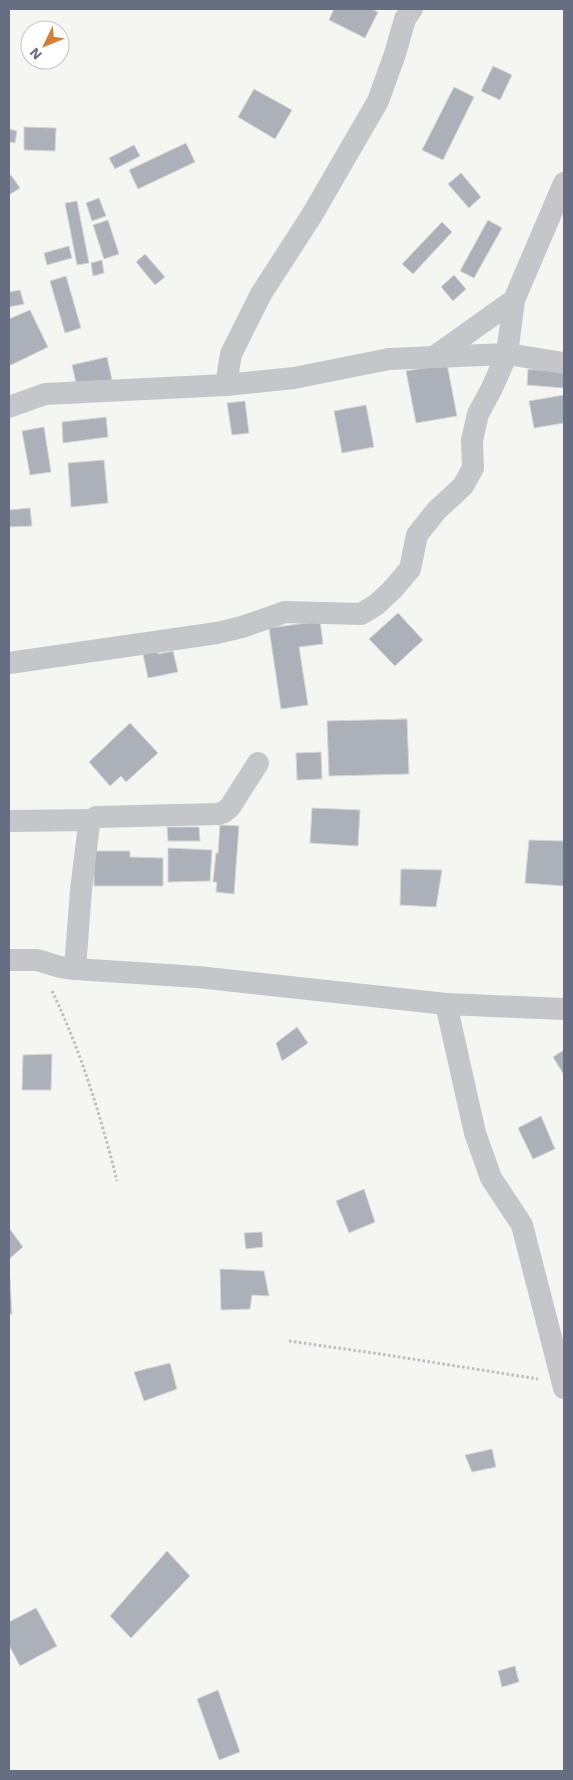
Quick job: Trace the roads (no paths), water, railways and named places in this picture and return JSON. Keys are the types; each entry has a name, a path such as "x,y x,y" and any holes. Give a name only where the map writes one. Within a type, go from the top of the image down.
{"street":[{"path":"226,385 231,354 261,294 312,215 378,101 405,19 412,9"},
{"path":"9,663 217,633 242,627 285,612 361,614 376,605 410,569 417,535 437,510 463,486 473,468 472,440 478,414 507,354 514,300 564,183"},
{"path":"434,357 514,300"},
{"path":"9,407 45,394 226,385 294,378 389,359 507,354 564,363"},
{"path":"75,969 81,890 89,825 92,820 96,816 218,814 224,812 230,807 258,763"},
{"path":"9,821 92,820"},
{"path":"9,960 38,960 60,967 75,969 198,978 446,1004 564,1008"},
{"path":"446,1004 475,1133 491,1178 522,1225 564,1385"}]}
